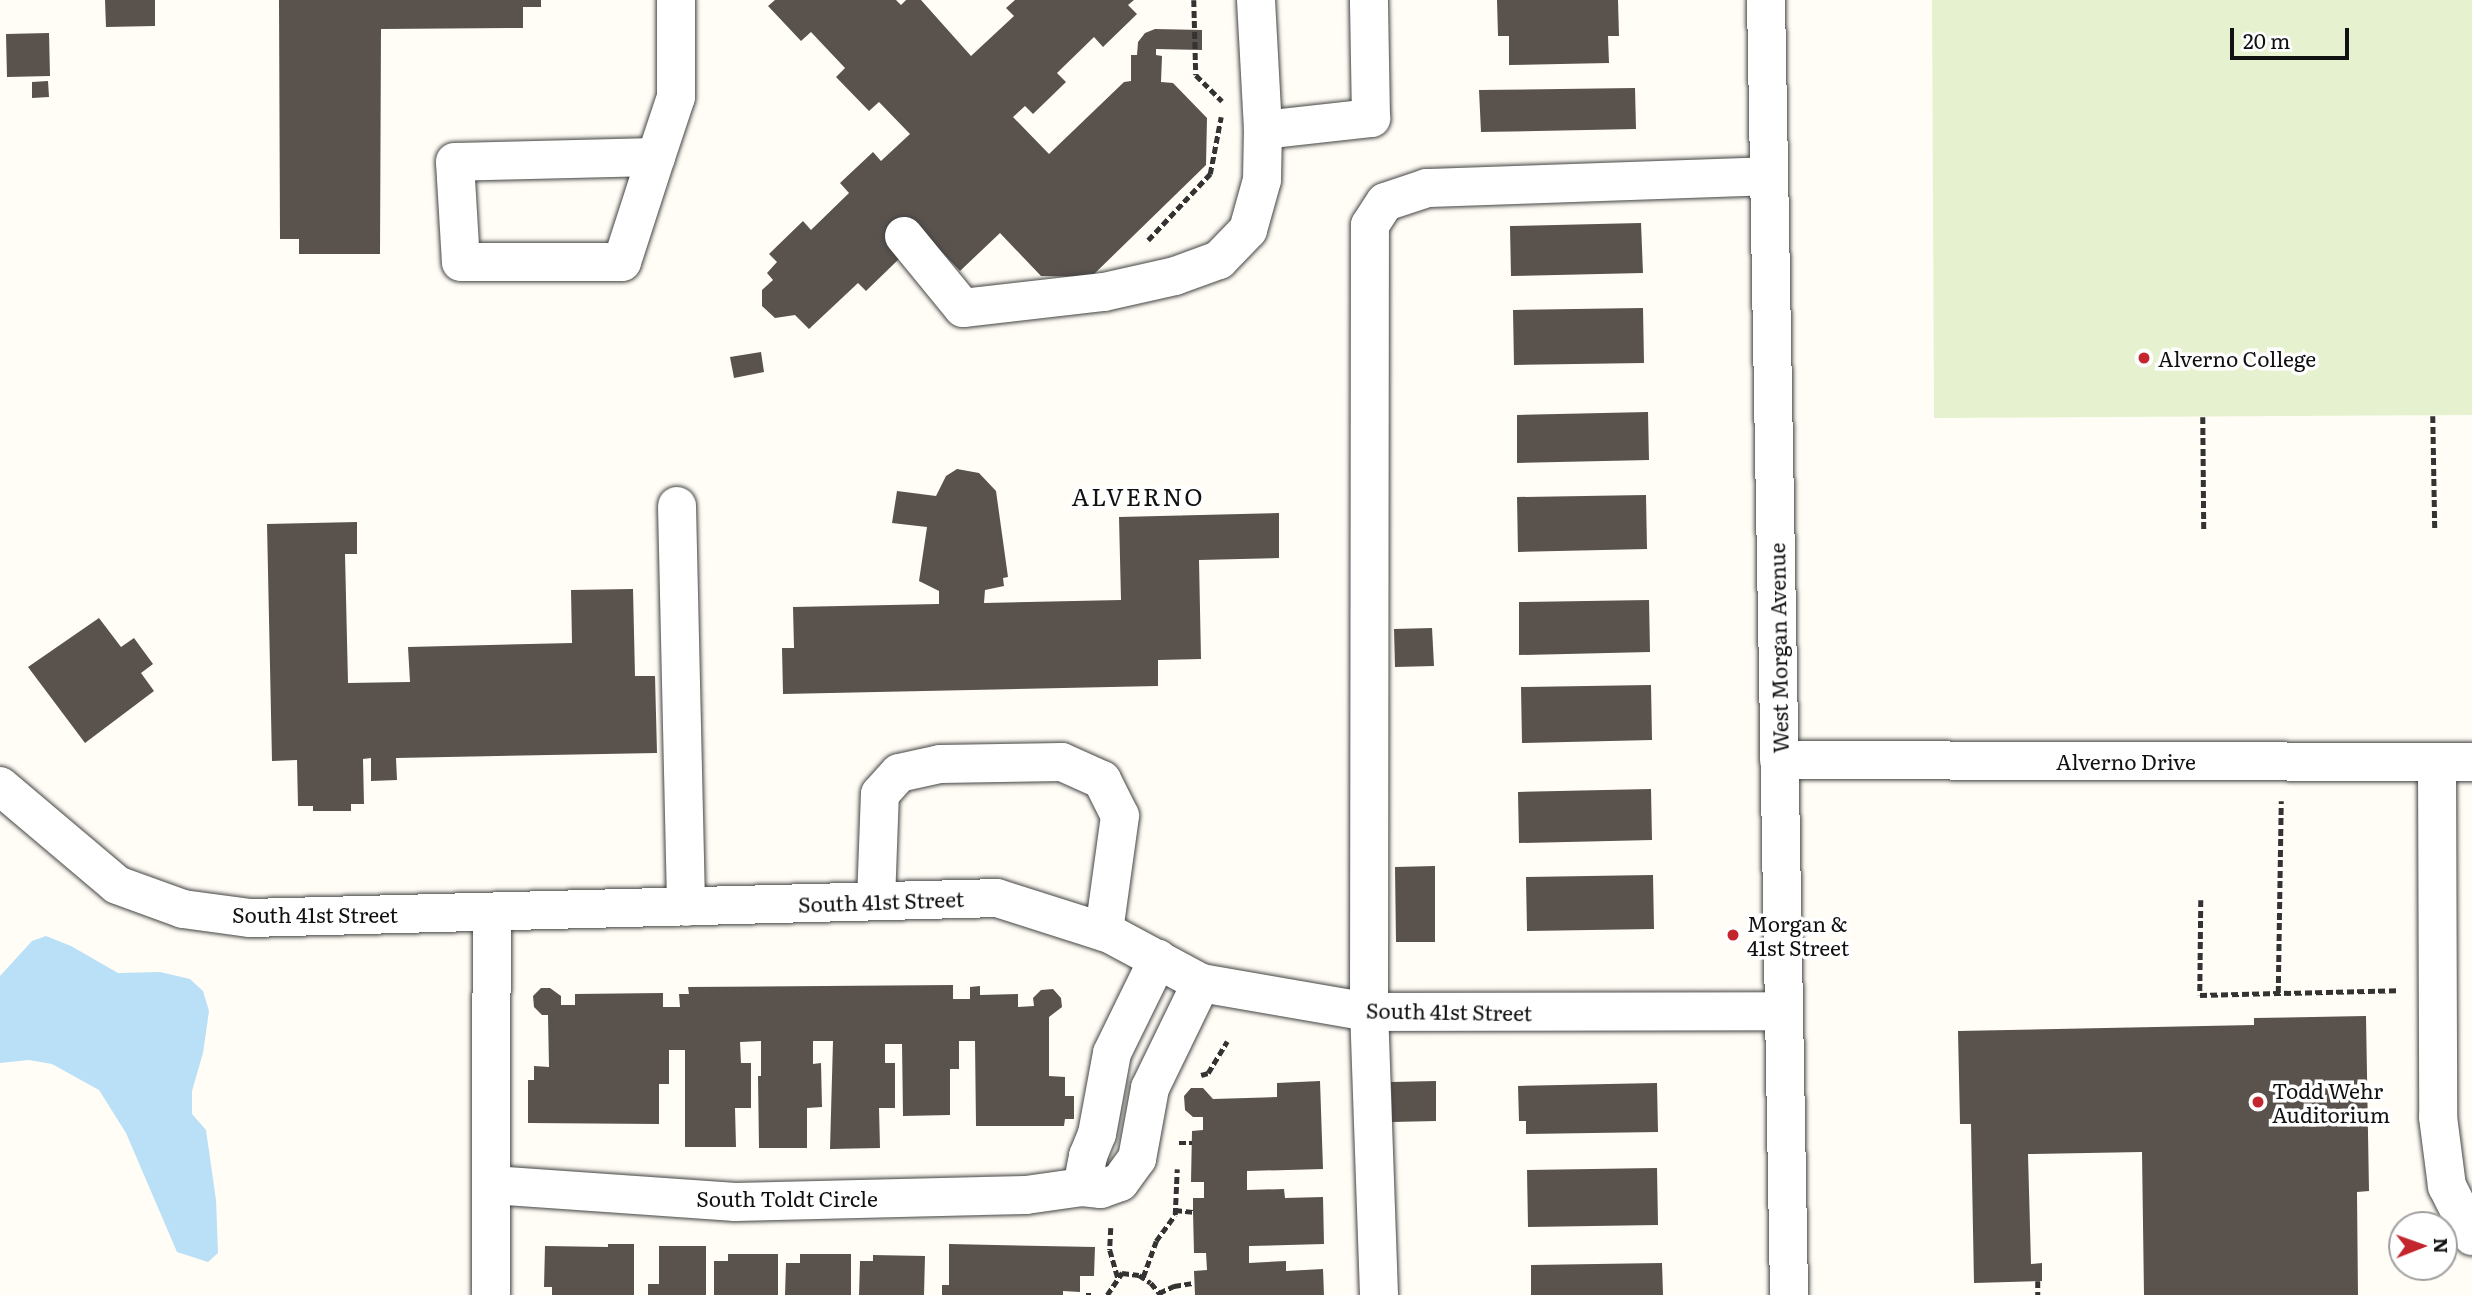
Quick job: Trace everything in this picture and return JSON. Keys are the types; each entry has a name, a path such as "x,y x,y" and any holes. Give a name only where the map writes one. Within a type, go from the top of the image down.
{"street":[{"path":"656,157 456,162 461,262 622,262 676,97 676,0"},
{"path":"904,236 963,308 1104,292 1175,276 1219,260 1248,230 1262,180 1248,121 1256,0"},
{"path":"1248,121 1371,118 1369,0"},
{"name":"West Morgan Avenue","path":"1766,0 1789,1295"},
{"path":"1379,1295 1369,1012 1370,225 1385,202 1427,188 1769,176"},
{"path":"677,506 686,907"},
{"name":"Alverno Drive","path":"1779,760 2455,762"},
{"path":"876,901 880,794 899,774 940,764 1062,762 1102,780 1120,816 1104,932"},
{"path":"2455,762 2439,990 2438,1117 2447,1186 2472,1236"},
{"name":"South 41st Street","path":"0,786 117,885 183,909 250,918 997,898 1104,932 1201,983 1369,1012 1784,1011"},
{"path":"491,1295 492,912"},
{"path":"1082,1187 1088,1156 1097,1134 1112,1054 1158,959"},
{"path":"1120,1182 1137,1159 1150,1088 1201,983"},
{"name":"South Toldt Circle","path":"492,1185 735,1202 1026,1195 1082,1187 1101,1189 1120,1182"}],"path":[{"path":"1194,0 1196,75 1223,103"},
{"path":"1144,245 1210,174 1221,115 1248,121"},
{"path":"2433,416 2435,528"},
{"path":"2203,417 2204,531"},
{"path":"2278,993 2282,761"},
{"path":"2201,900 2200,995 2439,990"},
{"path":"1178,1143 1192,1143"},
{"path":"1118,1278 1113,1265 1111,1232 1120,1182"},
{"path":"1175,1210 1193,1212"},
{"path":"1107,1295 1122,1273 1139,1275 1160,1294 1185,1283 1194,1283"},
{"path":"2038,1281 2038,1295"}],"green space":[{"path":"1932,0 2472,0 2472,415 1934,418"}],"water":[{"path":"46,936 71,946 118,973 160,972 190,979 203,991 209,1011 203,1053 192,1091 192,1114 206,1130 216,1200 218,1253 208,1262 177,1252 126,1133 99,1090 52,1064 29,1060 0,1063 0,976 32,941"}],"building":[{"path":"105,0 155,0 155,26 106,27"},
{"path":"279,0 541,0 541,7 523,7 523,28 381,29 380,254 299,254 299,239 280,239"},
{"path":"775,0 896,0 901,5 906,0 921,0 971,56 1014,16 1006,8 1015,0 1134,0 1128,5 1137,14 1103,47 1094,37 1057,73 1066,82 1033,114 1025,106 1013,117 1049,154 1124,82 1131,81 1131,55 1137,55 1138,42 1145,33 1155,29 1202,30 1202,50 1156,49 1156,55 1162,56 1161,82 1173,83 1207,118 1206,165 1091,277 1041,276 1000,233 960,271 916,225 900,258 866,291 858,283 809,329 795,315 775,318 762,306 762,290 773,280 767,273 777,262 769,254 803,221 811,230 849,193 840,183 873,152 881,161 910,134 879,102 869,111 836,77 845,68 811,32 801,41 768,6"},
{"path":"1497,0 1618,0 1619,36 1608,36 1609,63 1509,65 1509,36 1498,36"},
{"path":"49,33 50,76 7,77 6,34"},
{"path":"48,81 49,97 32,98 32,82"},
{"path":"1635,88 1636,129 1481,132 1479,90"},
{"path":"1641,223 1643,273 1511,276 1510,226"},
{"path":"1643,308 1644,363 1514,365 1513,310"},
{"path":"761,352 764,372 734,378 730,357"},
{"path":"1648,412 1649,460 1517,463 1517,415"},
{"path":"957,469 979,473 996,491 1008,577 1003,578 1004,586 985,590 984,603 1121,600 1119,517 1279,513 1279,558 1199,560 1201,659 1158,660 1158,686 783,694 782,648 794,648 793,607 939,604 939,591 919,581 927,527 892,523 897,491 936,496 946,476"},
{"path":"1646,495 1647,549 1518,552 1517,497"},
{"path":"357,522 357,554 345,554 348,683 410,682 408,647 572,643 571,590 633,589 635,676 655,676 657,753 396,758 397,780 371,781 371,758 363,759 364,804 351,804 351,811 313,811 313,806 298,806 297,760 272,761 267,524"},
{"path":"1649,600 1650,652 1519,655 1519,602"},
{"path":"99,618 121,647 134,638 153,664 141,673 154,691 85,743 28,667"},
{"path":"1432,628 1434,666 1395,667 1394,629"},
{"path":"1651,685 1652,740 1522,743 1521,687"},
{"path":"1651,789 1652,840 1519,843 1518,792"},
{"path":"1435,866 1435,942 1396,942 1395,867"},
{"path":"1653,875 1654,929 1527,931 1526,877"},
{"path":"953,985 953,999 970,999 970,987 980,986 980,995 1018,994 1018,1007 1034,1006 1033,998 1041,990 1053,989 1061,998 1062,1007 1049,1017 1049,1076 1065,1077 1065,1096 1074,1096 1074,1119 1065,1119 1064,1126 976,1126 975,1041 959,1041 959,1069 950,1069 950,1115 903,1116 902,1044 885,1044 885,1063 895,1063 895,1108 879,1108 880,1148 830,1149 833,1041 813,1041 813,1064 821,1063 822,1107 807,1108 807,1148 759,1148 758,1076 761,1076 761,1041 740,1042 741,1063 751,1063 751,1108 735,1108 736,1147 685,1147 685,1050 669,1050 669,1084 659,1084 659,1124 528,1123 528,1080 534,1080 534,1066 549,1067 548,1015 542,1015 534,1007 533,996 541,988 550,988 561,996 561,1005 575,1005 575,994 663,993 663,1007 680,1007 679,994 689,994 688,987"},
{"path":"2366,1016 2369,1191 2357,1192 2358,1295 2144,1295 2142,1152 2028,1154 2031,1264 2042,1263 2042,1281 1974,1283 1971,1124 1960,1124 1958,1031 2254,1025 2254,1018"},
{"path":"1320,1081 1323,1169 1247,1171 1247,1190 1284,1189 1285,1198 1323,1197 1324,1244 1249,1246 1249,1263 1286,1261 1286,1271 1323,1269 1324,1295 1195,1295 1194,1271 1207,1270 1206,1253 1194,1253 1193,1198 1204,1198 1204,1182 1191,1182 1192,1131 1203,1130 1203,1117 1193,1117 1185,1110 1184,1096 1191,1088 1203,1088 1213,1099 1277,1097 1277,1083"},
{"path":"1436,1081 1436,1121 1392,1122 1391,1082"},
{"path":"1657,1083 1658,1132 1526,1134 1526,1121 1519,1121 1518,1086"},
{"path":"1657,1168 1658,1225 1528,1227 1527,1170"},
{"path":"608,1244 634,1244 634,1295 552,1295 552,1287 544,1287 545,1246 608,1247"},
{"path":"949,1244 1095,1247 1094,1276 1080,1276 1080,1292 1063,1291 1063,1295 942,1295 942,1285 949,1285"},
{"path":"659,1246 706,1246 706,1295 648,1295 648,1284 659,1284"},
{"path":"728,1254 778,1254 778,1295 714,1295 714,1261 728,1261"},
{"path":"800,1254 851,1254 851,1295 785,1295 786,1263 800,1263"},
{"path":"873,1255 925,1256 924,1295 859,1295 860,1261 873,1261"},
{"path":"1662,1263 1663,1295 1531,1295 1531,1265"}],"place":[{"name":"Alverno College","path":"2144,358"},
{"name":"Morgan & 41st Street","path":"1733,935"},
{"name":"Todd Wehr Auditorium","path":"2258,1102"}],"district":[{"name":"ALVERNO","path":"1138,496"}]}
